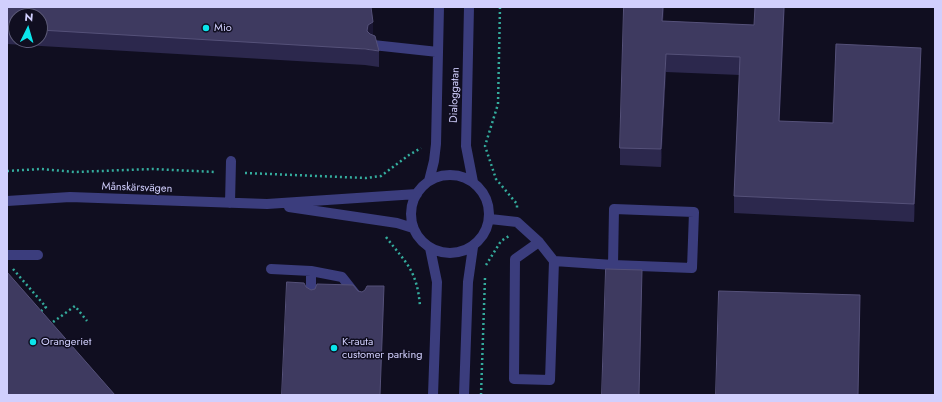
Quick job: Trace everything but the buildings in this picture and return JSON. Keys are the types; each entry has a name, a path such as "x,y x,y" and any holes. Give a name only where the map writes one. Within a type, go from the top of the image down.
{"street":[{"name":"Dialoggatan","path":"429,181 436,144 439,7"},
{"name":"Dialoggatan","path":"469,7 466,146 473,182"},
{"path":"373,45 438,52"},
{"path":"230,203 231,161"},
{"path":"447,175 465,177 473,182 483,192 489,205 490,219 484,235 473,247 459,253 444,253 430,248 420,239 413,228 411,216 412,204 422,186 437,177 447,175"},
{"name":"Månskärsvägen","path":"7,202 70,197 267,204 417,194"},
{"name":"Månskärsvägen","path":"267,204 397,223 413,228"},
{"path":"554,261 613,265 692,268 694,212 614,209 613,265"},
{"path":"490,219 517,222 539,242 554,261 550,380 514,379 515,259 539,242"},
{"path":"464,395 468,282 473,247"},
{"path":"430,248 437,282 434,395"},
{"path":"7,255 38,255"},
{"path":"272,269 311,271 342,278 361,300"},
{"path":"311,271 311,298"}],"path":[{"path":"484,146 498,104 500,7"},
{"path":"7,171 41,169 75,172 152,170 366,178 381,176"},
{"path":"481,395 486,266"},
{"path":"12,269 46,307 37,315"},
{"path":"47,326 75,306 87,321"}],"place":[{"name":"Mio","path":"206,28"},
{"name":"Orangeriet","path":"33,342"},
{"name":"K-rauta customer parking","path":"334,348"}]}
